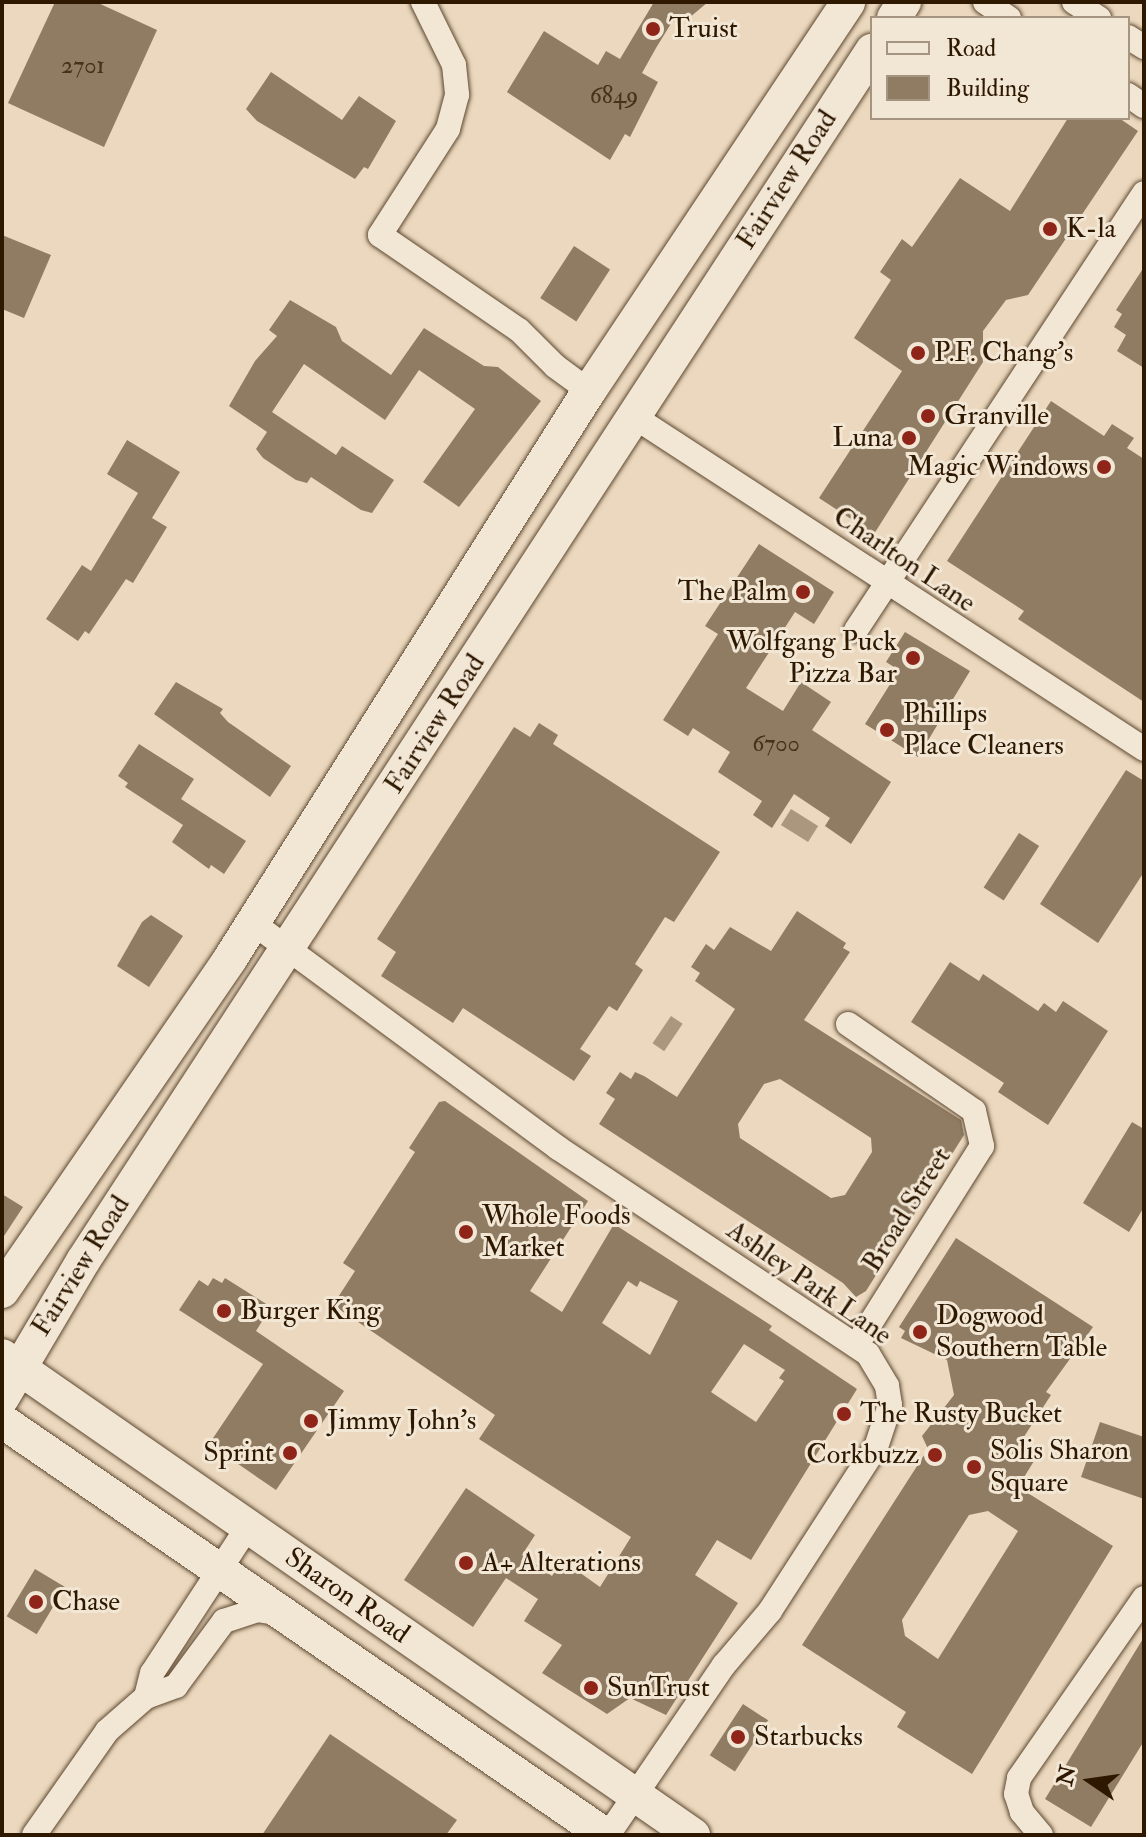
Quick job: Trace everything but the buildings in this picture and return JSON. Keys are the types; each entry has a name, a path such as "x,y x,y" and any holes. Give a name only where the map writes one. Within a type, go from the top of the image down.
{"main road":[{"name":"Fairview Road","path":"2,1291 253,923 589,391 848,2"},
{"name":"Fairview Road","path":"2,1398 11,1362 287,950 870,54"},
{"name":"Sharon Road","path":"11,1362 693,1835"},
{"name":"Sharon Road","path":"2,1421 607,1835"}],"street":[{"path":"423,2 454,65 457,95 448,129 380,235 519,330 555,366 589,391"},
{"path":"985,2 1006,16"},
{"path":"1074,2 1096,16"},
{"path":"856,630 1144,193"},
{"name":"Charlton Lane","path":"633,416 886,584 1144,749"},
{"name":"Ashley Park Lane","path":"253,923 558,1148 856,1346 880,1368 887,1386 890,1405 876,1447 770,1611 724,1665 607,1835"},
{"name":"Broad Street","path":"848,1024 974,1111 982,1146 856,1346"},
{"path":"146,1697 152,1673 247,1528"},
{"path":"1041,1835 1022,1812 1016,1794 1019,1778 1144,1598"},
{"path":"34,1835 107,1731 146,1697 176,1686 224,1621 257,1610 282,1614"}],"shaded area":[{"path":"791,809 818,826 808,842 781,825"},
{"path":"671,1016 683,1024 664,1051 653,1043"}],"place":[{"name":"Truist","path":"653,29"},
{"name":"K-la","path":"1050,229"},
{"name":"P.F. Chang's","path":"918,353"},
{"name":"Granville","path":"928,416"},
{"name":"Luna","path":"909,438"},
{"name":"Magic Windows","path":"1104,467"},
{"name":"The Palm","path":"803,592"},
{"name":"Wolfgang Puck Pizza Bar","path":"913,658"},
{"name":"Phillips Place Cleaners","path":"887,730"},
{"name":"Whole Foods Market","path":"466,1232"},
{"name":"Burger King","path":"224,1311"},
{"name":"Dogwood Southern Table","path":"920,1332"},
{"name":"The Rusty Bucket","path":"844,1414"},
{"name":"Jimmy John's","path":"311,1421"},
{"name":"Sprint","path":"290,1453"},
{"name":"Corkbuzz","path":"935,1455"},
{"name":"Solis Sharon Square","path":"974,1467"},
{"name":"A+ Alterations","path":"466,1563"},
{"name":"Chase","path":"36,1602"},
{"name":"SunTrust","path":"591,1688"},
{"name":"Starbucks","path":"738,1737"}]}
